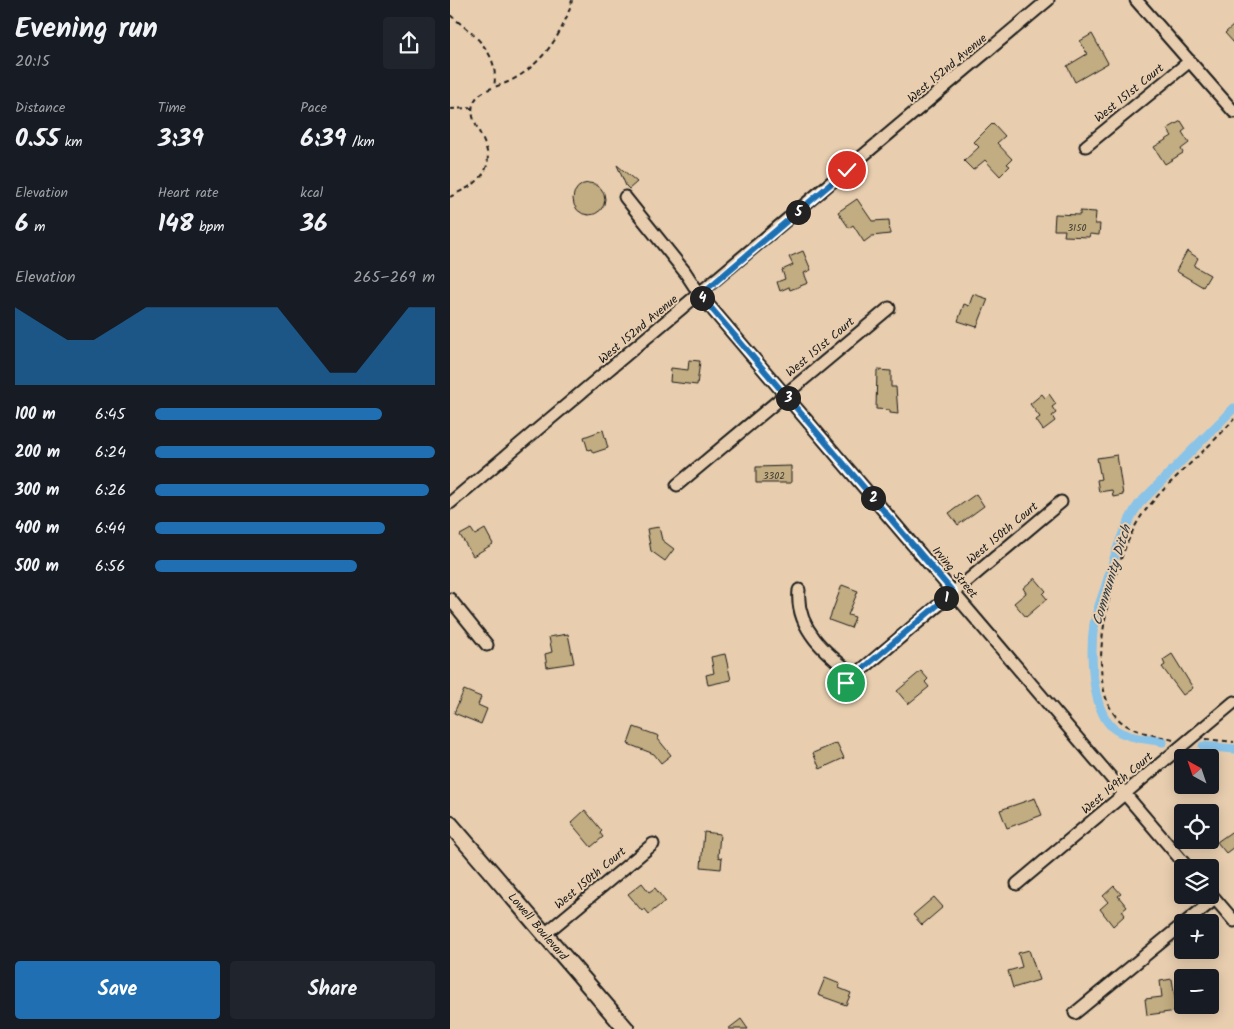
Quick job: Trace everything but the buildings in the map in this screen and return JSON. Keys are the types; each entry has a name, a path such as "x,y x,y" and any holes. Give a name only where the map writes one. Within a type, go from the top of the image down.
{"main road":[{"name":"Lowell Boulevard","path":"450,824 626,1029"}],"street":[{"name":"West 152nd Avenue","path":"450,503 700,295 1048,0"},
{"path":"1136,0 1234,112"},
{"name":"West 151st Court","path":"1086,146 1190,61"},
{"name":"Irving Street","path":"625,197 686,272 700,295 1180,859"},
{"name":"West 151st Court","path":"677,485 889,308"},
{"name":"West 150th Court","path":"800,590 798,603 800,613 817,643 850,680 1062,502"},
{"path":"450,599 487,645"},
{"name":"West 149th Court","path":"1017,884 1234,702"},
{"name":"West 150th Court","path":"545,934 653,844"},
{"path":"1194,914 1204,904"},
{"path":"1219,904 1234,921"},
{"path":"1075,1013 1174,932"}],"path":[{"path":"450,197 480,178 487,163 485,140 473,118 472,108 476,99 482,93 517,77 544,55 558,35 572,0"},
{"path":"450,15 479,39 488,51 496,76 494,87"},
{"path":"450,110 472,108"},
{"path":"1174,740 1130,727 1122,723 1112,711 1105,692 1100,641 1124,553 1138,522 1150,505 1234,419"},
{"path":"1192,738 1234,742"}],"waterway":[{"name":"Community Ditch","path":"1163,742 1123,734 1112,727 1105,718 1096,693 1092,663 1093,635 1097,610 1119,544 1127,524 1139,504 1234,408"},
{"name":"Community Ditch","path":"1203,746 1234,749"}],"route":[{"path":"846,683 953,592 700,295 847,170"}]}
